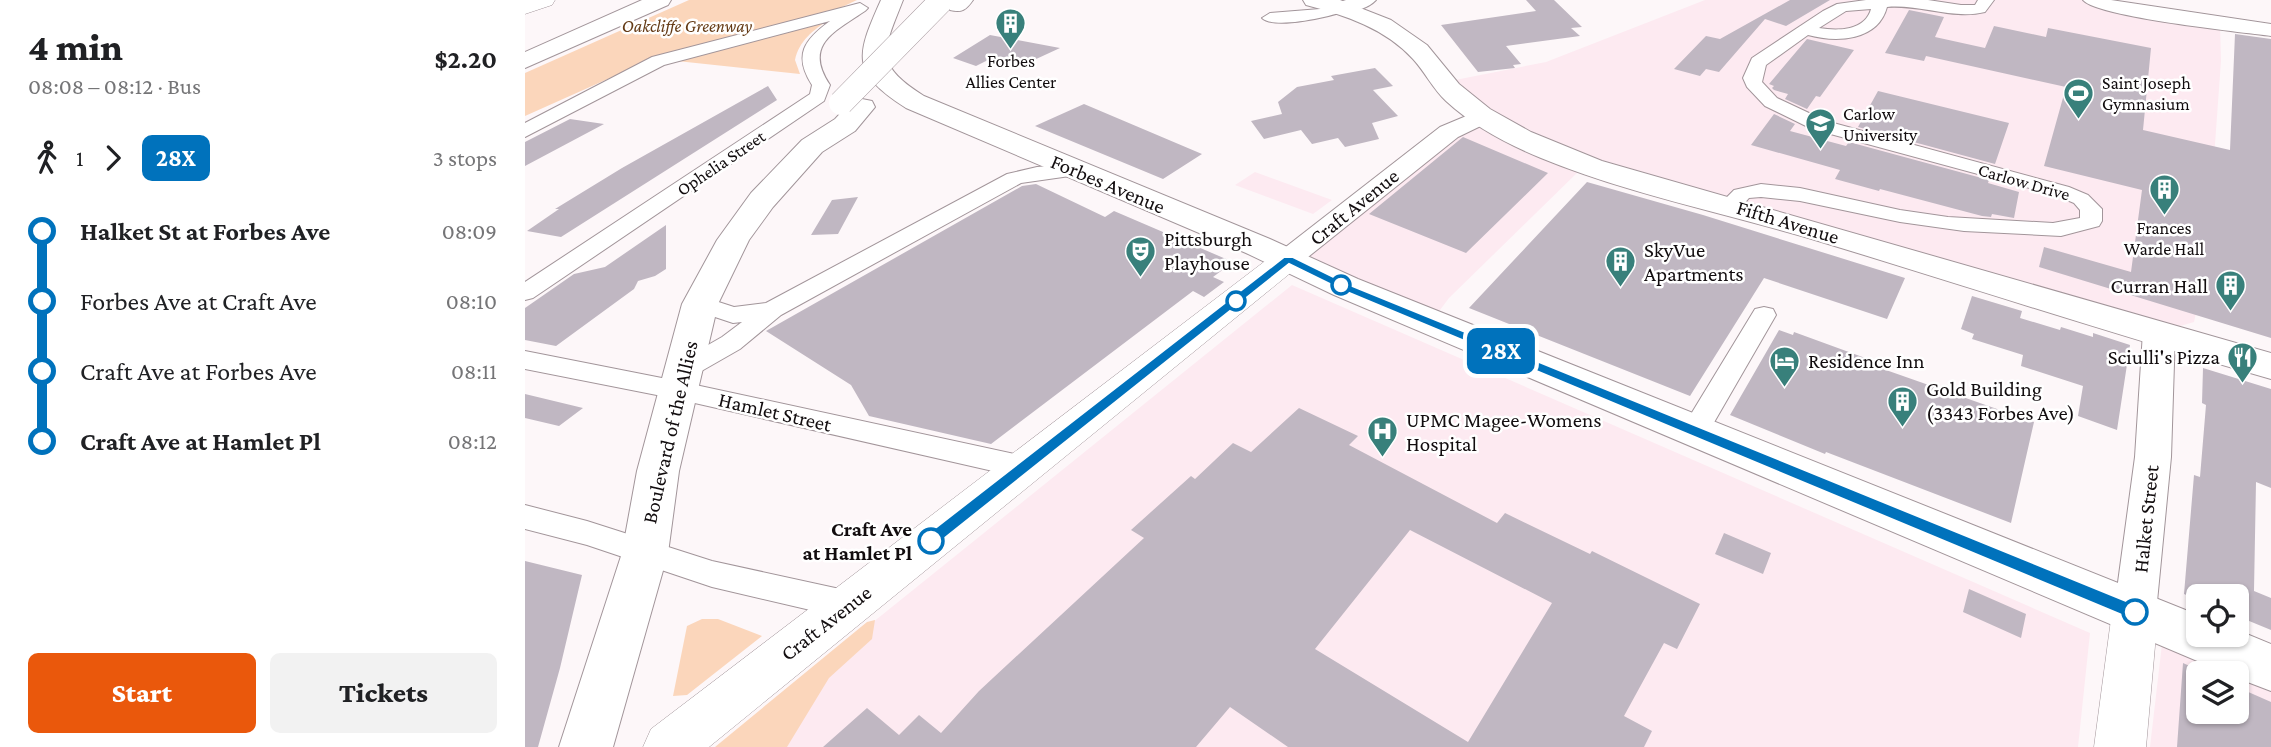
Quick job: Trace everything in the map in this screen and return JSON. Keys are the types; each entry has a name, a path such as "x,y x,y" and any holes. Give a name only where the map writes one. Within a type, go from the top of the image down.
{"main road":[{"path":"525,8 544,0"},
{"path":"525,47 630,0"},
{"path":"525,61 660,0"},
{"path":"884,77 888,43 909,0"},
{"name":"Fifth Avenue","path":"1314,0 1347,2 1419,51 1452,93 1483,116 1537,145 1594,168 1730,205 2271,366"},
{"path":"1387,0 1408,28 1419,51"},
{"name":"Boulevard of the Allies","path":"586,747 645,553 658,471 700,304 747,219 812,146 845,125 852,105 950,2"},
{"path":"874,4 873,63 884,77"},
{"name":"Forbes Avenue","path":"884,77 894,90 915,102 1288,259 1346,287 2271,668"},
{"name":"Craft Avenue","path":"669,747 1288,259"},
{"name":"Halket Street","path":"2120,747 2135,612"}],"street":[{"name":"Carlow Drive","path":"1730,205 1748,191 1767,191 1963,225 2066,228 2081,227 2091,221 2091,208 2081,199 2062,191 1819,125 1771,102 1753,83 1754,68 1766,56 1842,7 1912,0"},
{"path":"2093,0 2112,7 2271,30"},
{"name":"Carlow Drive","path":"1906,1 1961,10 1983,5"},
{"path":"1270,18 1321,14 1347,2"},
{"path":"525,131 658,61 874,4"},
{"name":"Ophelia Street","path":"525,293 818,97 821,85 809,68 813,45 829,30 874,4"},
{"path":"1807,30 1821,34 1852,34 1880,12 1880,4"},
{"name":"Craft Avenue","path":"1288,259 1449,132 1483,116"},
{"path":"1014,178 1021,165 1024,148"},
{"path":"679,380 772,310 1014,178 1077,170"},
{"path":"700,304 733,315 772,310"},
{"path":"1695,431 1764,315"},
{"name":"Halket Street","path":"2135,612 2153,457 2159,332"},
{"name":"Hamlet Street","path":"525,360 679,380 1024,467"},
{"path":"525,517 587,533 712,574 849,605"}],"shaded area":[{"name":"Carlow University","path":"1705,0 2093,0 2220,23 2221,61 2206,269 2194,322 2159,332 1580,170 1449,298 1431,322 1288,259 1482,116 1445,82 1546,62"},
{"path":"1255,172 1332,200 1313,214 1235,185"},
{"name":"UPMC Magee-Womens Hospital","path":"1292,285 2090,633 2078,747 718,747"},
{"path":"2162,644 2202,661 2186,661 2186,724 2249,724 2249,681 2271,690 2271,747 2150,747"}],"green space":[{"name":"Oakcliffe Greenway","path":"689,0 857,0 840,8 648,61 525,116 525,73"},
{"path":"829,20 812,32 800,47 795,60 800,74 677,61"},
{"path":"702,619 718,619 762,636 687,695 673,696 687,626"},
{"path":"875,620 872,639 829,678 787,747 715,747 867,622"}],"building":[{"path":"1526,0 1554,0 1582,27 1571,28 1580,36 1506,46 1521,64 1513,65 1515,68 1478,72 1441,25 1536,11"},
{"path":"1790,0 1830,0 1786,26 1765,19 1719,72 1706,69 1700,76 1674,69 1706,36 1720,39"},
{"path":"1909,10 1944,17 1935,37 1985,48 1994,26 2046,37 2048,28 2151,48 2143,130 2230,150 2235,34 2271,39 2271,338 2039,267 2044,247 2131,272 2142,190 2044,166 2066,87 1926,56 1924,61 1885,53"},
{"name":"Forbes Allies Center","path":"990,35 1060,48 1021,66 990,59 976,66 953,58"},
{"path":"1807,39 1854,50 1820,97 1816,96 1807,109 1785,99 1788,94 1774,90 1774,86 1769,84"},
{"path":"1375,68 1393,86 1373,90 1398,116 1372,123 1379,139 1345,147 1338,138 1312,144 1301,130 1264,139 1251,121 1282,114 1278,102 1297,87 1334,80 1331,76"},
{"path":"768,86 777,100 561,237 527,231 559,209 555,209 622,168"},
{"path":"1878,91 2009,123 1995,164 1858,127"},
{"path":"1084,104 1202,154 1163,179 1035,126"},
{"path":"1774,114 1795,124 1790,131 1846,146 1849,142 1989,180 1988,183 2019,192 2014,218 1992,214 1991,217 1982,216 1835,179 1840,170 1751,145"},
{"path":"570,119 604,124 525,166 525,142"},
{"path":"1463,137 1548,173 1466,253 1369,214"},
{"name":"SkyVue Apartments","path":"1587,182 1905,278 1887,319 1764,278 1690,396 1469,308"},
{"path":"1036,184 1105,217 1114,211 1233,262 1213,277 1224,282 1204,297 1193,291 991,444 869,416 851,385 766,331 1022,186"},
{"path":"858,197 838,234 811,235 832,200"},
{"path":"666,225 666,269 655,276 638,281 634,289 556,346 525,340 525,308 574,274 605,267"},
{"path":"1972,296 2022,311 2020,318 2093,337 2093,333 2130,345 2117,430 2078,416 2083,386 2021,366 2023,355 1972,339 1974,334 1961,329"},
{"path":"1779,330 1793,335 1794,332 1868,359 1866,363 2034,422 2011,523 1826,452 1825,454 1730,415"},
{"path":"2203,368 2271,389 2271,488 2256,482 2254,591 2271,598 2271,630 2249,621 2249,584 2186,584 2186,595 2184,594 2194,475 2200,477 2206,405 2202,403"},
{"path":"525,394 583,408 559,426 525,418"},
{"path":"1299,408 1358,436 1349,445 1497,523 1505,513 1590,554 1592,551 1700,604 1677,649 1664,643 1624,716 1652,731 1644,747 1288,747 1230,707 1196,747 823,747 867,708 899,735 919,715 941,733 979,691 1144,538 1131,530 1191,476 1195,479 1233,443 1251,452","holes":["1410,530 1552,603 1468,742 1315,649"]},
{"path":"1724,533 1771,553 1763,574 1715,554"},
{"path":"525,561 582,575 538,747 525,747"},
{"path":"1969,589 2026,614 2021,638 1963,612"},
{"path":"2183,663 2186,664 2186,724 2249,724 2249,692 2271,702 2271,747 2177,747"}],"bus line":[{"name":"28X","path":"931,541 1288,259 1346,287 2135,612"}],"place":[{"name":"Forbes Allies Center","path":"1011,50"},
{"name":"Saint Joseph Gymnasium","path":"2079,120"},
{"name":"Carlow University","path":"1820,151"},
{"name":"Frances Warde Hall","path":"2164,217"},
{"name":"Pittsburgh Playhouse","path":"1141,278"},
{"name":"SkyVue Apartments","path":"1621,289"},
{"name":"Curran Hall","path":"2231,313"},
{"name":"Sciulli's Pizza","path":"2243,384"},
{"name":"Residence Inn","path":"1785,388"},
{"name":"Gold Building (3343 Forbes Ave)","path":"1903,428"},
{"name":"UPMC Magee-Womens Hospital","path":"1383,459"},
{"name":"Craft Ave at Hamlet Pl","path":"931,541"}]}
